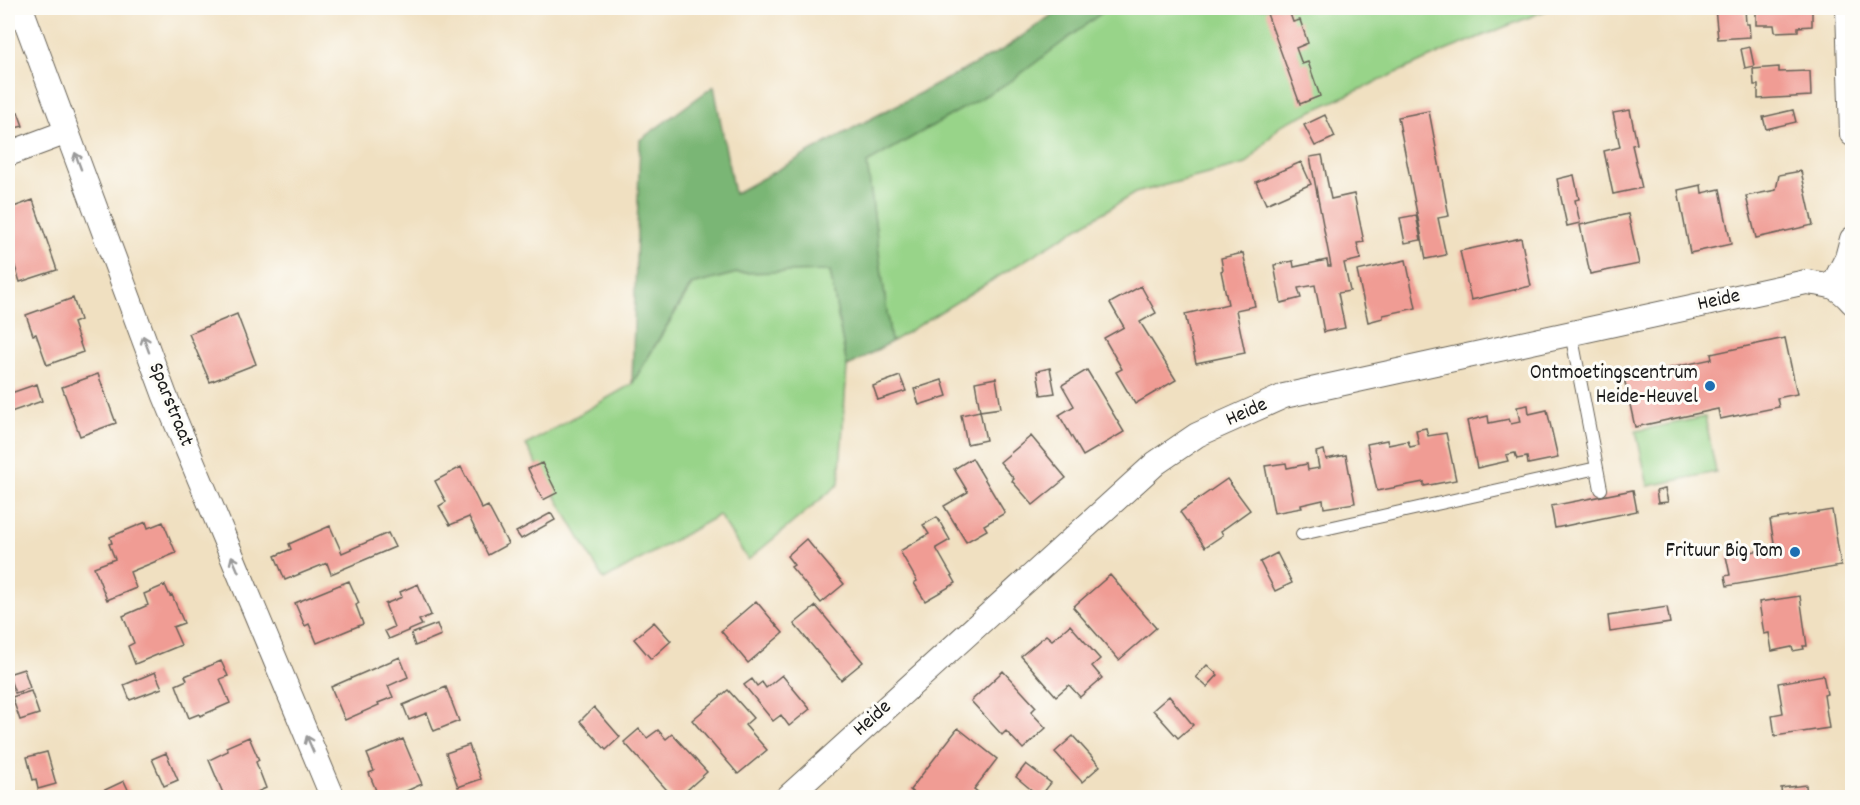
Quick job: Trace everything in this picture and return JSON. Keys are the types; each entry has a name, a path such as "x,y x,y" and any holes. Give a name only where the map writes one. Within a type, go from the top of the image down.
{"street":[{"name":"Sparstraat","path":"21,8 165,396 333,798"},
{"path":"1848,8 1852,134"},
{"path":"8,154 67,132"},
{"path":"1852,239 1847,258 1833,285 1852,302"},
{"name":"Heide","path":"787,798 1156,463 1197,435 1284,396 1806,282 1833,285"}],"lane":[{"path":"1571,333 1601,489"},
{"path":"1302,534 1597,468"}],"green space":[{"path":"1062,8 1552,8 1445,51 1281,125 1246,164 1135,193 891,342 867,163 1004,49"},
{"path":"1062,8 1108,8 1011,81 867,163 891,342 847,367 830,271 737,273 691,285 632,384 640,140 714,86 734,194 1004,49"},
{"path":"830,271 847,367 839,484 748,560 719,515 604,580 526,445 632,384 692,285 737,273"},
{"path":"1705,417 1716,472 1648,486 1636,431"}],"building":[{"path":"1288,8 1293,22 1300,20 1308,43 1296,48 1302,64 1308,62 1320,96 1300,104 1266,11"},
{"path":"1715,8 1745,8 1750,37 1718,39"},
{"path":"1756,8 1812,8 1812,26 1798,27 1798,31 1775,32 1774,25 1756,25"},
{"path":"1750,47 1754,66 1745,68 1741,49"},
{"path":"1779,67 1779,72 1810,71 1811,96 1758,99 1758,85 1754,85 1753,69"},
{"path":"1630,110 1637,144 1632,145 1642,188 1613,194 1604,151 1620,147 1613,113"},
{"path":"1793,110 1796,122 1766,129 1763,117"},
{"path":"1429,111 1449,216 1438,218 1446,255 1426,259 1398,117"},
{"path":"18,112 23,126 8,130 8,115"},
{"path":"1325,115 1335,137 1315,146 1304,125"},
{"path":"1322,155 1331,199 1354,194 1364,242 1357,243 1361,259 1344,263 1350,291 1338,293 1345,328 1324,332 1315,285 1298,288 1301,298 1281,303 1274,265 1293,261 1294,267 1327,260 1328,266 1331,266 1310,157"},
{"path":"1301,162 1311,184 1266,204 1256,182"},
{"path":"1801,171 1813,225 1756,238 1746,196 1776,190 1779,175"},
{"path":"1574,175 1579,199 1575,200 1580,223 1567,226 1557,179"},
{"path":"1701,185 1702,193 1720,189 1731,244 1690,253 1678,190"},
{"path":"33,200 57,270 20,282 8,245 8,209"},
{"path":"1628,214 1639,264 1590,274 1580,225"},
{"path":"1416,215 1421,240 1405,243 1400,218"},
{"path":"1521,238 1531,286 1471,300 1460,251"},
{"path":"1243,253 1255,306 1236,310 1245,353 1196,363 1185,314 1228,304 1221,271 1223,270 1221,258"},
{"path":"1406,260 1416,308 1383,315 1383,318 1368,322 1357,271"},
{"path":"1141,286 1156,313 1140,322 1176,380 1135,404 1116,372 1122,369 1104,338 1124,327 1110,303"},
{"path":"73,298 80,320 73,323 83,352 47,365 36,334 33,335 26,315"},
{"path":"237,314 256,364 210,382 189,334"},
{"name":"Ontmoetingscentrum Heide-Heuvel","path":"1785,338 1797,394 1777,398 1779,407 1720,419 1718,409 1635,427 1624,378 1712,359 1711,354"},
{"path":"1050,368 1055,393 1041,395 1037,371"},
{"path":"1087,370 1124,432 1083,456 1059,415 1074,406 1062,385"},
{"path":"98,374 116,423 80,436 62,387"},
{"path":"900,376 906,391 878,400 873,386"},
{"path":"996,378 1001,408 980,411 975,382"},
{"path":"942,380 947,396 919,405 914,389"},
{"path":"37,384 42,401 8,413 8,394"},
{"path":"1528,405 1529,414 1547,410 1558,458 1528,464 1527,457 1517,459 1515,453 1506,455 1508,461 1477,468 1467,421 1488,416 1489,423 1509,419 1511,424 1520,422 1517,407"},
{"path":"980,411 986,440 967,444 961,415"},
{"path":"1426,428 1428,436 1446,433 1456,480 1424,486 1424,482 1377,491 1367,444 1387,440 1388,445 1408,441 1410,447 1419,445 1416,430"},
{"path":"1031,436 1066,478 1033,505 1012,481 1014,479 1000,462"},
{"path":"1324,450 1326,459 1346,455 1355,503 1324,508 1323,500 1301,505 1302,508 1274,513 1265,466 1286,463 1287,468 1307,464 1308,470 1319,468 1316,452"},
{"path":"972,458 1005,513 984,525 987,530 966,542 944,506 968,492 954,469"},
{"path":"542,463 557,493 543,500 528,469"},
{"path":"461,467 482,509 488,506 508,544 488,555 469,517 450,525 439,506 446,502 435,481"},
{"path":"1227,479 1250,510 1221,531 1223,535 1205,547 1180,512"},
{"path":"1665,489 1668,502 1658,503 1656,491"},
{"path":"1633,490 1637,511 1555,528 1551,506"},
{"name":"Frituur Big Tom","path":"1832,510 1841,566 1727,586 1725,576 1730,575 1726,556 1775,548 1770,520"},
{"path":"551,513 555,520 521,539 516,532"},
{"path":"937,517 950,540 936,548 956,583 925,601 900,551 929,534 923,525"},
{"path":"146,522 148,528 163,522 176,553 130,572 136,588 107,600 94,567 115,559 109,544 112,543 110,537"},
{"path":"330,526 342,553 388,533 395,547 331,574 327,563 285,580 275,556 291,549 289,544"},
{"path":"806,539 844,584 821,603 791,567 794,565 787,556"},
{"path":"1277,553 1292,583 1275,591 1260,562"},
{"path":"1110,575 1156,628 1119,660 1073,607"},
{"path":"349,581 359,603 356,605 363,624 317,643 309,624 305,626 295,603"},
{"path":"418,584 431,615 419,620 422,625 389,639 385,631 394,627 385,604 402,597 400,592"},
{"path":"165,585 184,623 173,627 181,645 135,664 128,646 134,643 123,616 148,605 144,594"},
{"path":"1800,596 1807,646 1803,646 1804,649 1793,651 1792,647 1772,651 1769,633 1764,634 1759,602"},
{"path":"756,601 783,633 748,663 721,631"},
{"path":"816,606 863,662 841,680 794,624"},
{"path":"1667,607 1670,623 1610,632 1608,616"},
{"path":"654,622 671,641 651,659 634,639"},
{"path":"437,624 441,635 415,646 411,634"},
{"path":"1070,625 1100,659 1092,666 1102,678 1080,697 1069,685 1056,696 1021,656 1046,635 1052,640"},
{"path":"400,657 408,677 388,686 393,697 345,720 331,687"},
{"path":"221,661 228,676 220,679 230,703 200,716 199,714 189,718 176,685 187,680 185,676"},
{"path":"1207,665 1218,675 1207,687 1196,677"},
{"path":"24,669 30,688 15,693 8,674"},
{"path":"1003,671 1036,707 1031,712 1046,728 1023,749 1006,731 1002,735 971,701"},
{"path":"155,672 162,688 130,700 124,685"},
{"path":"782,675 810,709 789,726 781,715 773,721 744,685 752,679 757,686 762,682 766,688"},
{"path":"1823,675 1827,694 1824,695 1829,728 1775,736 1772,715 1783,713 1778,683"},
{"path":"446,687 459,721 434,731 427,713 409,720 403,705"},
{"path":"728,690 753,718 745,725 767,750 738,774 692,720"},
{"path":"31,691 39,714 20,720 12,697"},
{"path":"1169,696 1193,725 1178,738 1153,710"},
{"path":"594,707 620,737 606,750 580,721"},
{"path":"958,728 997,759 974,789 979,793 976,798 919,798 910,790"},
{"path":"639,729 647,738 658,730 666,739 672,734 707,772 678,798 674,798 624,742"},
{"path":"1073,736 1100,766 1082,782 1055,752"},
{"path":"249,737 259,760 256,762 266,788 244,798 225,798 209,760 228,751 226,747"},
{"path":"403,739 422,784 391,798 379,798 369,773 374,771 367,754"},
{"path":"469,745 481,779 458,787 446,753"},
{"path":"47,752 56,784 38,789 36,779 33,780 27,757"},
{"path":"166,753 178,780 164,786 152,759"},
{"path":"1026,764 1051,783 1040,797 1016,777"},
{"path":"124,781 132,798 88,798"},
{"path":"1806,785 1807,798 1782,798 1781,788"}],"place":[{"name":"Ontmoetingscentrum Heide-Heuvel","path":"1710,386"},
{"name":"Frituur Big Tom","path":"1795,552"}]}
